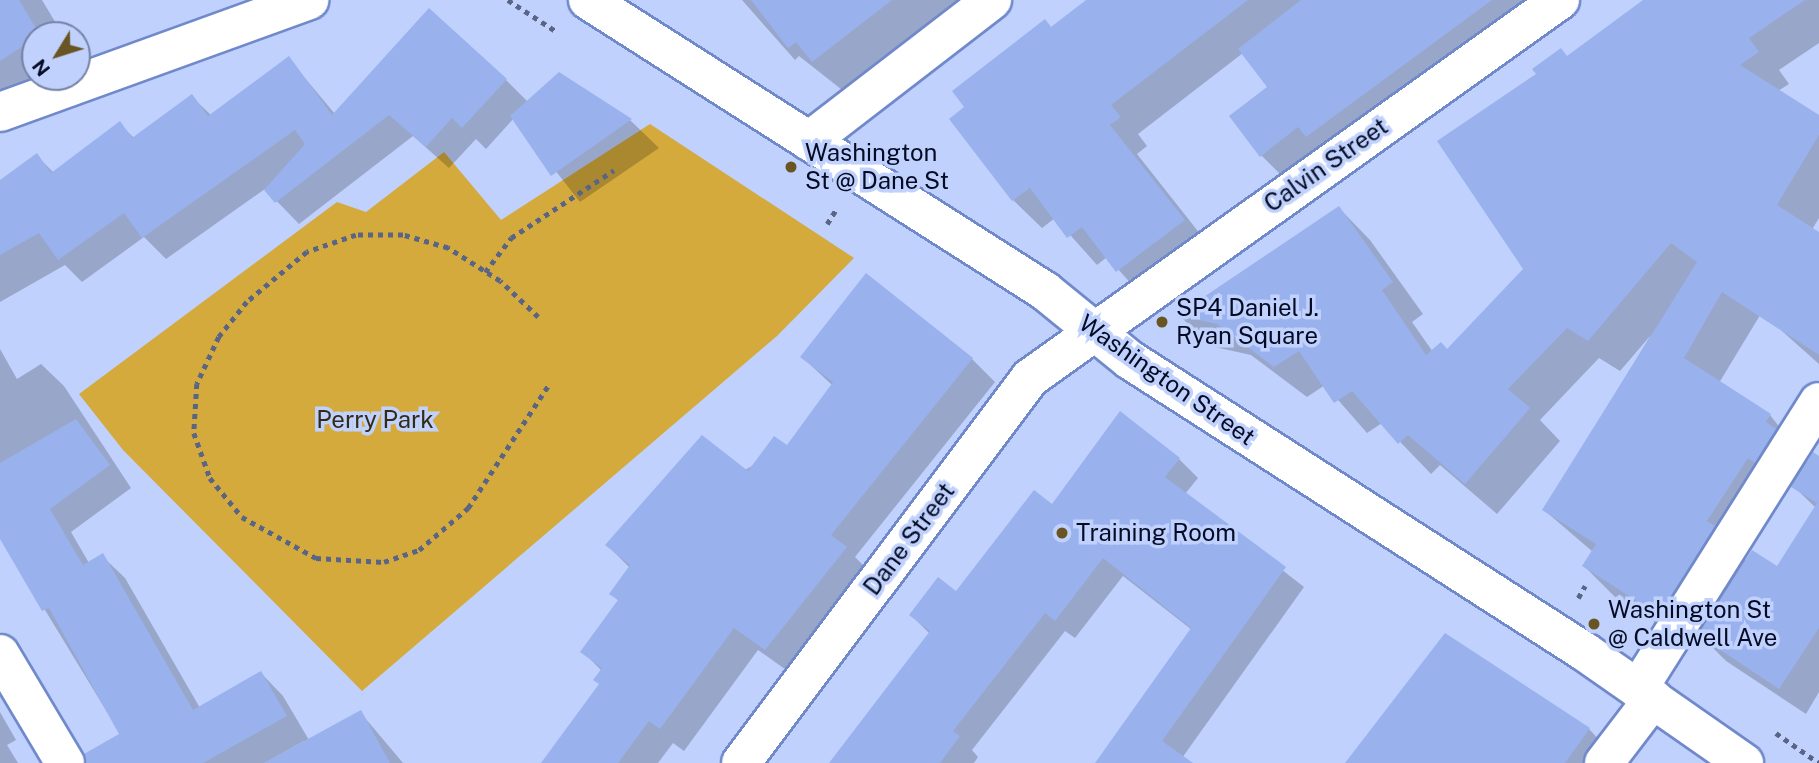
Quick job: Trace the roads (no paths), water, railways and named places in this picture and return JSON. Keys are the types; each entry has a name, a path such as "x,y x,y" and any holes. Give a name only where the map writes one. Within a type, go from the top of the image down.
{"street":[{"path":"0,112 309,0"},
{"name":"Washington Street","path":"588,0 1045,292 1093,330 1645,694 1744,763"},
{"path":"809,141 992,0"},
{"name":"Calvin Street","path":"1093,330 1560,0"},
{"name":"Dane Street","path":"741,763 1030,378 1093,330"},
{"path":"1604,763 1819,402"},
{"path":"0,654 65,763"}],"place":[{"name":"Washington St @ Dane St","path":"791,167"},
{"name":"SP4 Daniel J. Ryan Square","path":"1162,322"},
{"name":"Training Room","path":"1062,533"},
{"name":"Washington St @ Caldwell Ave","path":"1594,624"}],"park label":[{"name":"Perry Park","path":"375,420"}]}
